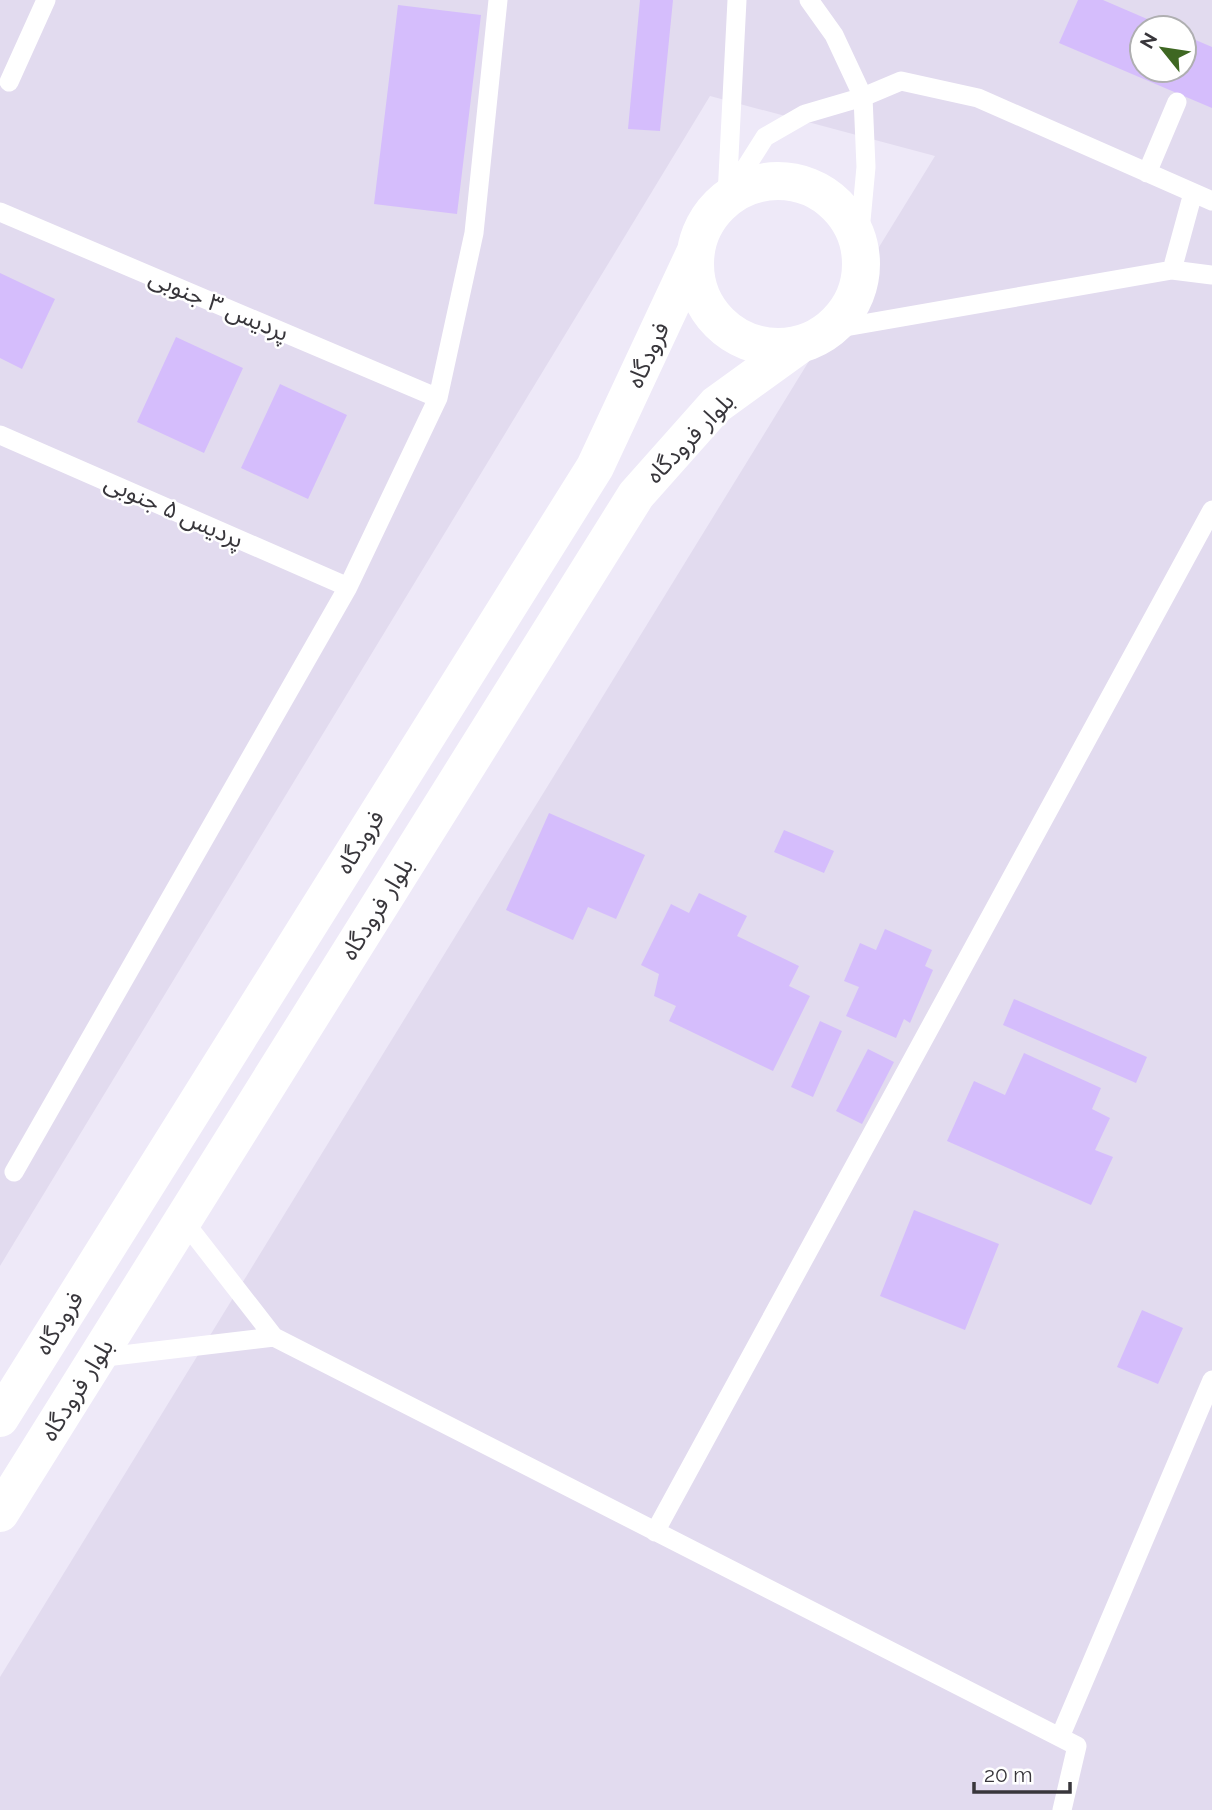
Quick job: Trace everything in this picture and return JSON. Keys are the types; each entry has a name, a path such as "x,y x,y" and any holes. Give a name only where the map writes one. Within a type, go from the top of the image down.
{"main road":[{"path":"778,180 805,184 829,197 847,217 859,242 862,266 857,290 846,312 814,337 772,347 746,341 722,327 705,306 696,280 695,253 700,232 711,212 727,197 751,184 778,180"},
{"name":"فرودگاه","path":"0,1418 595,467 695,253"},
{"name":"بلوار فرودگاه","path":"0,1513 636,495 716,405 814,337"}],"lane":[{"path":"9,82 46,0"},
{"path":"14,1172 348,587 438,398 474,233 498,0"},
{"path":"727,197 737,0"},
{"path":"809,0 834,35 863,97 866,167 859,242"},
{"path":"727,197 765,137 805,114 863,97 901,81 978,98 1212,201"},
{"path":"1147,173 1177,102"},
{"path":"1172,270 1193,193"},
{"name":"پردیس ۳ جنوبی","path":"0,212 438,398"},
{"path":"814,337 1172,270 1212,275"},
{"name":"پردیس ۵ جنوبی","path":"0,435 348,587"},
{"path":"655,1532 1212,510"},
{"path":"183,1220 274,1337 1077,1746 1062,1810"},
{"path":"96,1358 274,1337"},
{"path":"1060,1737 1212,1380"}],"shaded area":[{"path":"0,0 1212,0 1212,1810 0,1810 0,1677 935,156 710,96 0,1266"}],"building":[{"path":"640,0 673,0 660,131 628,129"},
{"path":"1078,0 1103,0 1136,14 1128,14 1128,72 1059,43"},
{"path":"398,5 481,15 457,214 374,204"},
{"path":"1198,41 1212,47 1212,108 1156,84 1198,84"},
{"path":"0,273 55,299 22,369 0,358"},
{"path":"176,337 243,368 204,453 137,422"},
{"path":"280,384 347,415 308,499 241,468"},
{"path":"549,813 645,855 616,919 588,907 573,940 506,910"},
{"path":"784,830 834,851 824,873 774,852"},
{"path":"699,893 747,916 737,936 799,966 789,986 810,996 773,1071 669,1021 676,1006 654,996 659,974 641,965 671,904 689,913"},
{"path":"885,929 932,950 925,966 933,970 910,1023 904,1019 896,1038 846,1016 859,987 844,981 860,943 876,950"},
{"path":"1014,999 1147,1057 1136,1083 1003,1025"},
{"path":"820,1021 842,1031 813,1097 791,1087"},
{"path":"868,1049 894,1062 862,1124 836,1111"},
{"path":"1024,1053 1101,1088 1092,1109 1110,1118 1095,1150 1113,1157 1091,1205 947,1141 974,1081 1005,1095"},
{"path":"914,1210 999,1244 965,1330 880,1296"},
{"path":"1142,1310 1183,1328 1158,1384 1117,1367"}]}
